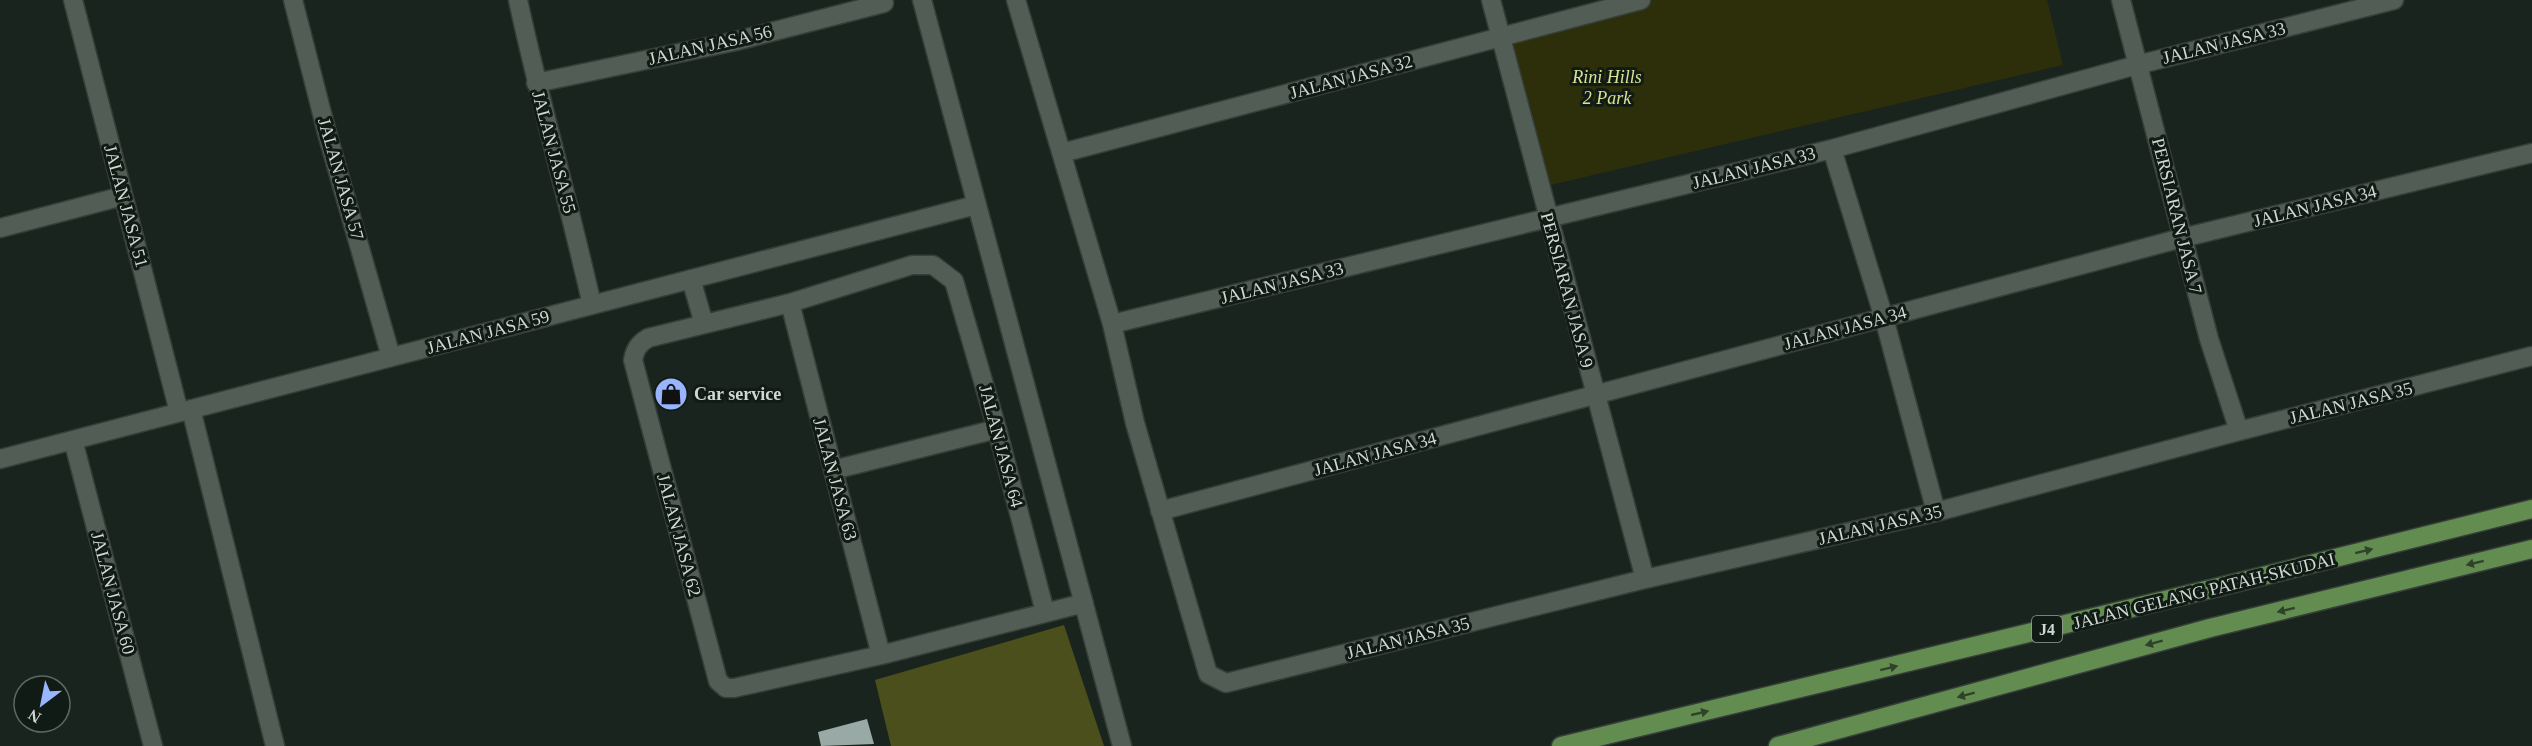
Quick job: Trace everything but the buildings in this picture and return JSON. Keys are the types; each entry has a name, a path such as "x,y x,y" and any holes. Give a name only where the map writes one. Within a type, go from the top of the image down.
{"main road":[{"name":"JALAN GELANG PATAH-SKUDAI","path":"1561,746 2532,509"},
{"name":"JALAN GELANG PATAH-SKUDAI","path":"1778,746 2210,628 2532,549"},
{"path":"1602,746 1664,722"}],"street":[{"name":"JALAN JASA 51","path":"73,0 123,196 185,411 275,746"},
{"name":"JALAN JASA 57","path":"293,0 327,133 391,357"},
{"name":"JALAN JASA 55","path":"518,0 536,83 564,182 592,305"},
{"path":"922,0 1122,746"},
{"path":"1016,0 1112,324 1135,423 1160,511"},
{"name":"PERSIARAN JASA 9","path":"1491,0 1594,395 1645,579"},
{"name":"JALAN JASA 32","path":"1062,153 1641,0"},
{"name":"PERSIARAN JASA 7","path":"2121,0 2209,339 2239,431"},
{"name":"JALAN JASA 33","path":"1112,324 1832,148 2137,65 2394,0"},
{"name":"JALAN JASA 56","path":"536,83 736,41 884,3"},
{"path":"1832,148 1884,318 1936,512"},
{"name":"JALAN JASA 34","path":"1160,511 2182,238 2532,153"},
{"path":"0,228 123,196"},
{"name":"JALAN JASA 59","path":"0,459 976,205"},
{"name":"JALAN JASA 62","path":"954,280 933,265 912,265 790,303 648,338 635,350 633,360 718,681 726,688 734,688 881,655 1084,603"},
{"path":"691,279 704,324"},
{"name":"JALAN JASA 64","path":"954,280 997,429 1045,612"},
{"name":"JALAN JASA 63","path":"790,303 881,655"},
{"name":"JALAN JASA 35","path":"1160,511 1208,674 1226,683 1645,579 1936,512 2532,356"},
{"path":"833,470 997,429"},
{"name":"JALAN JASA 60","path":"73,440 153,746"}],"green space":[{"name":"Rini Hills 2 Park","path":"1623,0 2047,0 2063,65 1546,186 1504,29"},
{"path":"1064,625 1104,746 891,746 875,680"}],"place":[{"name":"Car service","path":"671,394"}]}
